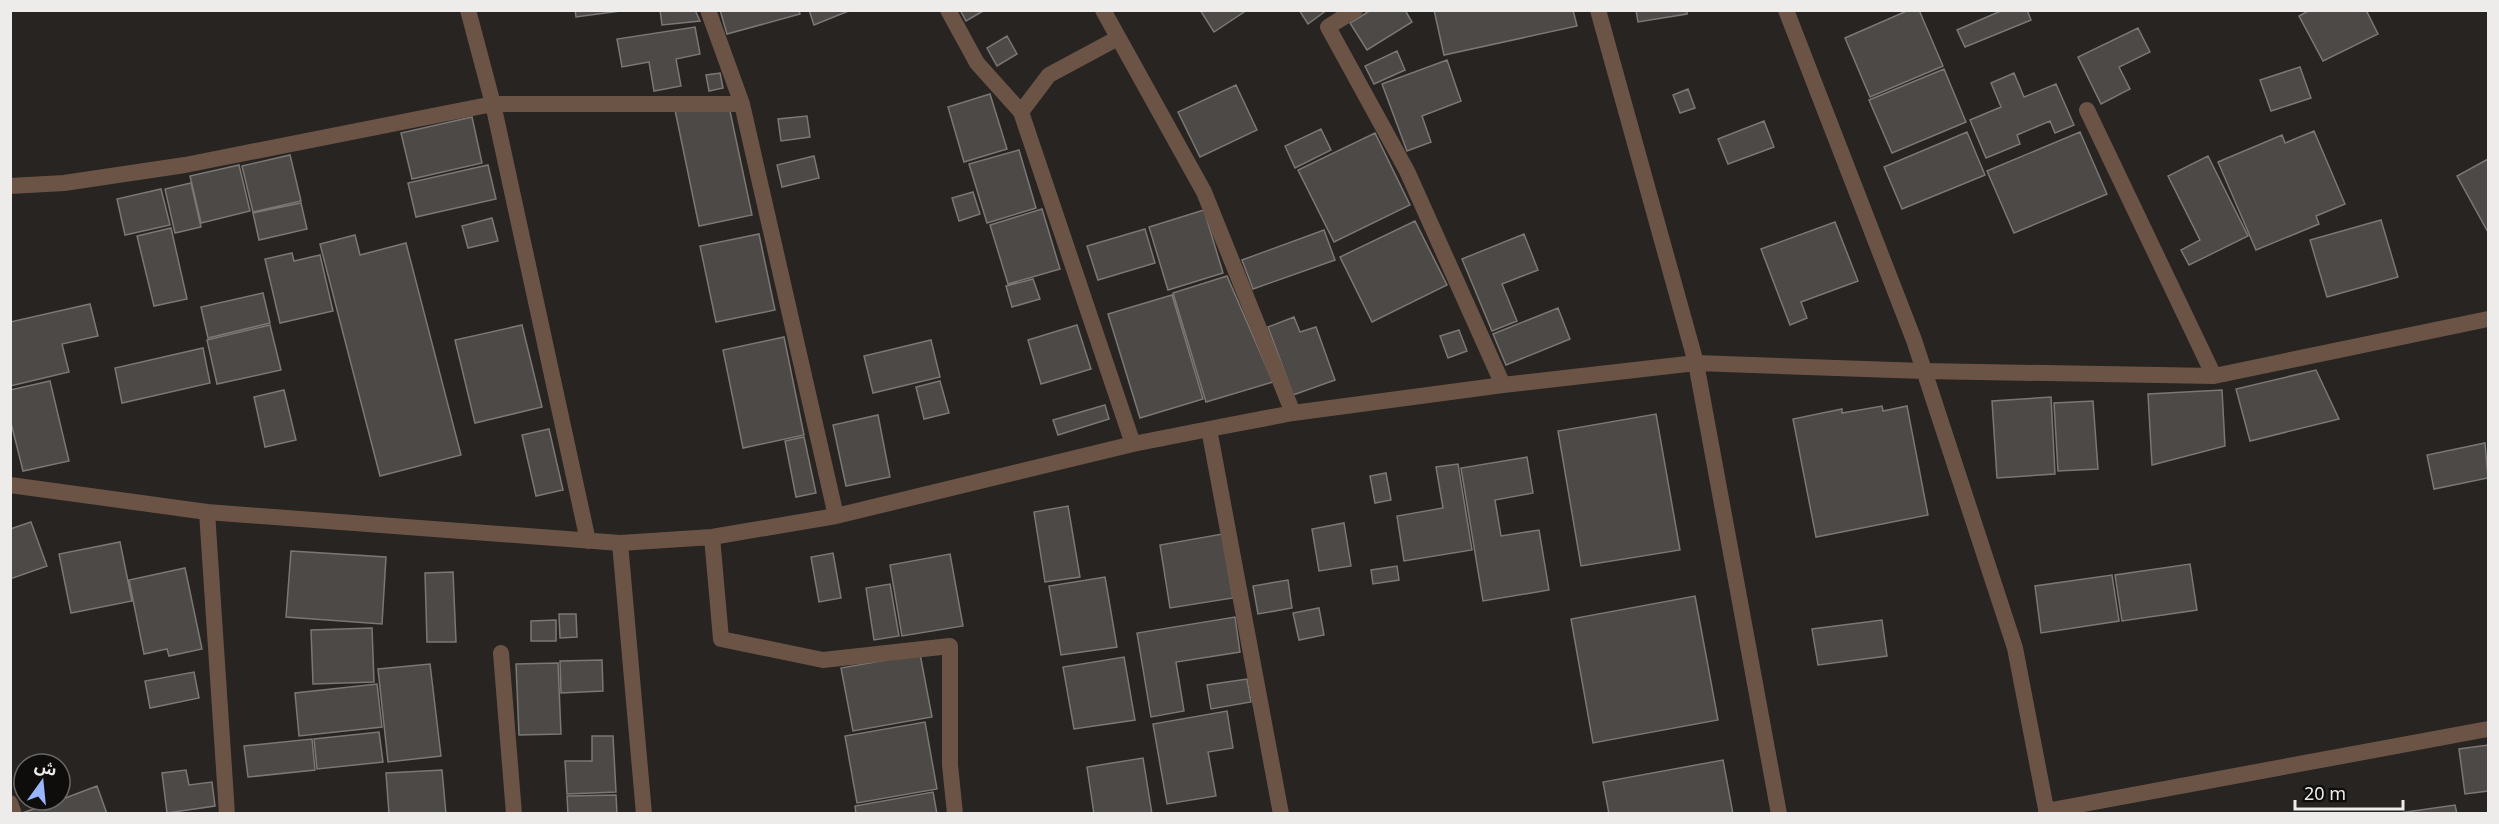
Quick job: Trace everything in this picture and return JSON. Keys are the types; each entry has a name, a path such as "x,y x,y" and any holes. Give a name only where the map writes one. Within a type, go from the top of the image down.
{"street":[{"path":"468,10 492,104 588,541"},
{"path":"708,10 742,104 836,516"},
{"path":"948,10 977,63 1021,112 1133,444"},
{"path":"1103,10 1204,192 1293,412"},
{"path":"1355,10 1328,27 1407,171 1503,385"},
{"path":"1598,10 1696,363 1779,813"},
{"path":"1786,10 1914,340 2015,648 2047,812 2488,729"},
{"path":"1021,112 1049,75 1118,38"},
{"path":"10,186 64,183 185,165 492,104 742,104"},
{"path":"2087,110 2214,376"},
{"path":"10,485 207,512 588,541 620,543 712,537 836,516 1133,444 1293,412 1503,385 1696,363 1923,371 2214,376 2488,319"},
{"path":"1209,429 1281,813"},
{"path":"207,512 227,813"},
{"path":"712,537 721,639 823,660 950,646 950,765 955,813"},
{"path":"620,543 644,813"},
{"path":"501,653 514,813"},
{"path":"10,803 14,813"}],"building":[{"path":"575,10 628,10 576,17"},
{"path":"660,10 695,10 700,21 662,25"},
{"path":"720,10 799,10 800,14 727,34"},
{"path":"809,10 851,10 814,25"},
{"path":"960,10 985,10 966,21"},
{"path":"1200,10 1247,10 1214,32"},
{"path":"1299,10 1327,10 1308,24"},
{"path":"1371,10 1405,10 1412,22 1367,50 1350,23"},
{"path":"1434,10 1573,10 1577,26 1444,55"},
{"path":"1636,10 1687,10 1687,14 1638,22"},
{"path":"1909,10 1919,10 1943,66 1870,97 1845,38"},
{"path":"2003,10 2027,10 2031,20 1965,47 1957,30"},
{"path":"2310,10 2366,10 2378,34 2323,61 2299,16"},
{"path":"695,27 700,54 676,59 681,86 654,91 649,62 622,67 617,39"},
{"path":"2138,28 2150,52 2119,67 2130,89 2101,104 2078,57"},
{"path":"1007,36 1017,54 997,66 987,48"},
{"path":"1397,51 1405,70 1374,84 1365,66"},
{"path":"1447,60 1461,101 1422,116 1431,142 1407,151 1382,84"},
{"path":"2300,67 2311,98 2271,111 2260,80"},
{"path":"1944,69 1966,122 1892,153 1869,100"},
{"path":"720,73 723,88 709,91 706,75"},
{"path":"2014,73 2024,97 2056,84 2074,125 2055,133 2050,121 2017,135 2020,144 1986,158 1970,120 2001,107 1991,83"},
{"path":"1236,85 1257,130 1200,157 1178,112"},
{"path":"1688,89 1695,108 1680,113 1673,95"},
{"path":"990,94 1007,149 964,162 948,107"},
{"path":"675,110 730,111 752,215 699,226"},
{"path":"807,116 810,137 781,141 778,119"},
{"path":"472,117 482,163 412,179 401,133"},
{"path":"1764,121 1774,147 1728,164 1718,139"},
{"path":"1321,129 1331,150 1295,168 1285,146"},
{"path":"2314,131 2345,204 2316,216 2319,224 2256,250 2218,162 2282,135 2285,143"},
{"path":"1967,132 1985,175 1902,209 1884,167"},
{"path":"2080,132 2107,194 2014,233 1987,171"},
{"path":"1375,133 1410,205 1334,242 1298,170"},
{"path":"1019,150 1036,208 987,223 969,164"},
{"path":"290,155 301,201 253,212 242,166"},
{"path":"814,156 819,178 782,187 777,165"},
{"path":"2208,156 2248,236 2189,265 2181,250 2200,240 2168,176"},
{"path":"2488,159 2488,232 2457,176"},
{"path":"239,165 250,211 201,223 190,176"},
{"path":"488,165 496,199 416,217 408,183"},
{"path":"191,183 201,227 175,233 165,189"},
{"path":"161,189 170,225 125,235 117,199"},
{"path":"973,192 980,214 959,221 952,198"},
{"path":"301,203 307,229 259,240 253,213"},
{"path":"1042,209 1060,269 1008,284 990,225"},
{"path":"1204,210 1223,273 1168,290 1149,227"},
{"path":"492,218 498,241 468,248 462,226"},
{"path":"2381,220 2398,277 2327,297 2310,240"},
{"path":"1415,221 1447,285 1372,322 1340,257"},
{"path":"1835,222 1858,281 1801,302 1807,318 1790,325 1761,249"},
{"path":"171,228 187,299 154,306 137,236"},
{"path":"1145,229 1155,263 1098,280 1087,246"},
{"path":"1324,230 1335,260 1253,289 1242,260"},
{"path":"759,234 775,310 716,322 700,246"},
{"path":"1524,234 1538,270 1502,284 1517,321 1492,331 1462,259"},
{"path":"355,235 360,255 406,243 461,455 380,476 320,244"},
{"path":"292,253 294,261 320,255 333,311 280,323 265,259"},
{"path":"1227,276 1273,382 1206,402 1173,293"},
{"path":"1033,279 1040,299 1012,307 1006,286"},
{"path":"263,293 270,323 208,338 201,307"},
{"path":"1172,295 1203,399 1140,418 1108,314"},
{"path":"90,304 98,336 62,344 69,372 10,386 10,322"},
{"path":"1558,308 1570,339 1506,365 1493,334"},
{"path":"1294,317 1300,332 1316,327 1335,380 1293,395 1268,327"},
{"path":"270,325 281,370 217,384 207,340"},
{"path":"522,325 542,407 475,423 455,340"},
{"path":"1077,325 1091,369 1041,384 1028,340"},
{"path":"1459,330 1467,351 1448,358 1440,336"},
{"path":"784,337 804,435 743,448 723,350"},
{"path":"931,340 940,377 873,393 864,356"},
{"path":"203,348 210,383 122,403 115,368"},
{"path":"2316,370 2339,419 2250,441 2236,389"},
{"path":"50,381 69,461 23,471 10,419 10,390"},
{"path":"940,381 949,413 924,419 916,387"},
{"path":"284,390 296,440 265,447 254,397"},
{"path":"2222,390 2225,446 2152,465 2148,394"},
{"path":"2051,397 2055,474 1997,478 1992,401"},
{"path":"2093,401 2098,469 2058,471 2054,403"},
{"path":"1105,405 1109,419 1058,435 1053,420"},
{"path":"1882,406 1883,411 1907,406 1928,515 1816,537 1793,419 1842,409 1842,413"},
{"path":"1656,414 1680,550 1581,566 1558,431"},
{"path":"878,415 890,477 846,486 833,425"},
{"path":"549,429 563,490 536,496 522,435"},
{"path":"804,437 816,493 796,497 785,441"},
{"path":"2485,443 2488,478 2434,489 2427,455"},
{"path":"1527,457 1533,493 1495,500 1501,536 1539,530 1549,590 1483,601 1461,468"},
{"path":"1458,464 1472,550 1404,561 1397,516 1443,508 1436,467"},
{"path":"1386,473 1391,500 1375,503 1370,476"},
{"path":"1068,506 1080,577 1045,582 1034,512"},
{"path":"31,522 47,566 10,579 10,529"},
{"path":"1344,523 1351,566 1319,571 1312,529"},
{"path":"1222,534 1233,598 1170,608 1160,545"},
{"path":"120,542 132,601 71,613 59,554"},
{"path":"291,551 386,557 382,624 286,617"},
{"path":"833,553 841,598 819,602 811,557"},
{"path":"950,554 963,626 902,636 890,565"},
{"path":"2190,564 2197,610 2122,621 2115,575"},
{"path":"1397,566 1399,580 1373,584 1371,570"},
{"path":"185,568 202,649 169,656 167,649 144,654 129,580"},
{"path":"453,572 456,642 427,642 425,573"},
{"path":"2112,575 2119,621 2041,633 2035,586"},
{"path":"1105,577 1117,647 1061,655 1049,586"},
{"path":"1288,580 1292,608 1258,614 1253,586"},
{"path":"890,584 899,636 874,640 866,588"},
{"path":"1695,596 1718,720 1593,743 1571,619"},
{"path":"1319,608 1324,635 1299,640 1293,613"},
{"path":"559,614 576,614 577,637 560,638"},
{"path":"1235,617 1240,652 1176,662 1184,711 1151,717 1137,633"},
{"path":"556,620 556,641 531,641 531,621"},
{"path":"1882,620 1887,656 1818,665 1812,629"},
{"path":"372,628 374,682 313,684 311,630"},
{"path":"920,654 932,717 853,731 841,668"},
{"path":"1124,657 1135,720 1074,729 1063,667"},
{"path":"602,660 603,691 561,693 560,661"},
{"path":"558,663 561,734 519,735 516,664"},
{"path":"430,664 441,756 388,762 378,669"},
{"path":"194,672 199,698 150,708 145,681"},
{"path":"1247,679 1251,702 1211,709 1207,685"},
{"path":"377,684 382,727 299,736 295,693"},
{"path":"1227,711 1233,748 1208,752 1216,796 1167,804 1153,724"},
{"path":"925,722 937,789 857,803 845,736"},
{"path":"379,732 383,762 317,769 314,739"},
{"path":"592,736 613,736 616,792 567,794 565,761 592,761"},
{"path":"312,739 315,770 248,777 244,746"},
{"path":"2488,745 2488,791 2465,794 2459,749"},
{"path":"1143,758 1152,814 1094,814 1087,767"},
{"path":"1723,760 1733,814 1609,814 1603,782"},
{"path":"186,770 189,785 212,782 215,806 167,813 162,773"},
{"path":"442,770 446,814 389,814 386,773"},
{"path":"97,786 107,814 22,813 72,812 72,795"},
{"path":"933,792 937,814 856,814 855,806"},
{"path":"616,795 617,814 568,814 567,796"},
{"path":"2455,805 2457,814 2392,814"}]}
